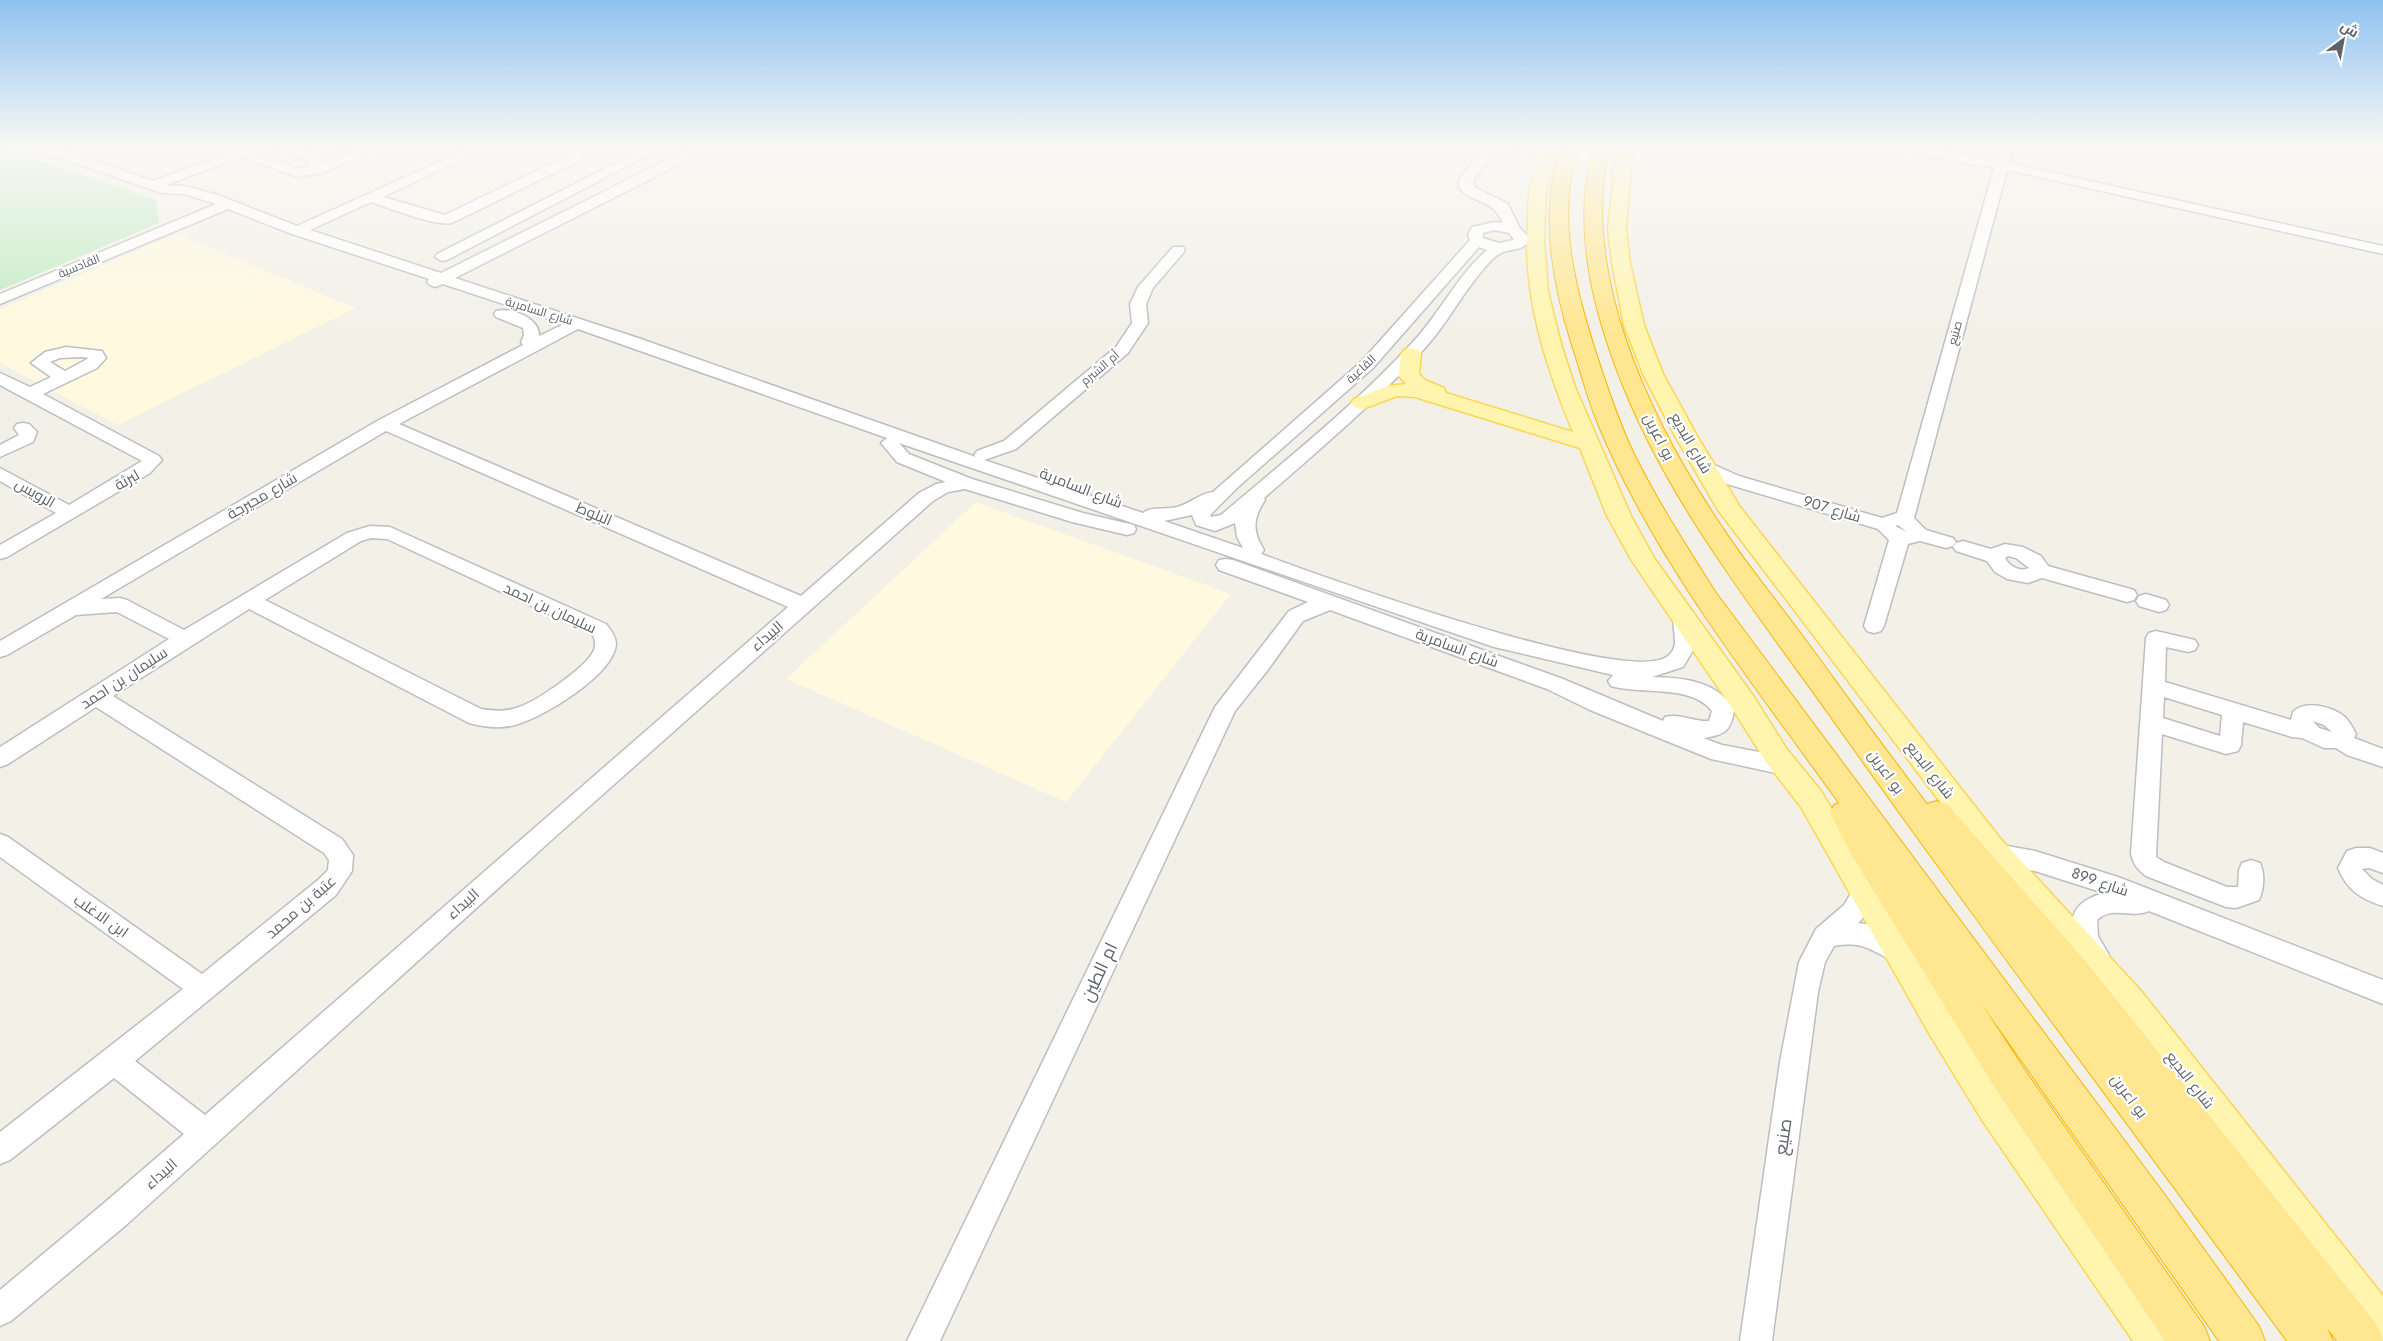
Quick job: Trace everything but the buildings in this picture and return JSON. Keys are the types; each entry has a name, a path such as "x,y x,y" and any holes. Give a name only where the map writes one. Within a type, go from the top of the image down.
{"highway":[{"path":"1560,208 1563,275 1575,322 1612,430 1661,526 1686,565 1830,769 2148,1205 2244,1341"},
{"name":"بو اعرين","path":"1593,208 1593,224 1600,281 1612,332 1635,390 1670,460 1708,525 1867,745 2312,1341"},
{"path":"1593,224 1605,208"},
{"path":"1867,745 1918,792 2042,933 2141,1055 2363,1341"},
{"path":"1830,769 1850,826 1862,846 2013,1084 2189,1341"}],"main road":[{"path":"1537,208 1535,233 1540,292 1551,344 1576,412 1619,516 1644,561 1683,619 1785,766 1811,799 1942,1024 1994,1108 2156,1341"},
{"name":"شارع البديع","path":"1619,208 1617,229 1621,263 1634,325 1653,374 1730,510 1996,854 2115,984 2383,1327"},
{"path":"1411,354 1410,376 1418,384 1435,391 1542,422 1568,418 1576,412"},
{"path":"1361,403 1395,390 1417,392 1590,444"}],"street":[{"path":"189,208 184,221 219,218 241,219"},
{"name":"القادسية","path":"0,299 215,208"},
{"name":"شارع السامرية","path":"222,208 241,219 312,246 352,258 502,314 566,326 587,338 1040,483 1268,564 1501,642 1516,643 1624,671 1648,670 1665,667 1681,655 1686,646 1683,619"},
{"name":"شارع السامرية","path":"224,208 446,279 566,326 782,400 890,443 1555,684 1598,704 1719,753 1785,766"},
{"path":"297,231 350,208"},
{"path":"404,208 443,219 454,217 474,208"},
{"path":"506,208 526,215"},
{"path":"442,257 540,208"},
{"path":"428,287 584,208"},
{"path":"1477,240 1498,248 1516,246 1521,242 1522,238 1513,229 1503,208"},
{"name":"صنيع","path":"1874,626 1989,208"},
{"path":"2190,208 2383,250"},
{"path":"1494,226 1506,215"},
{"path":"1494,226 1513,229"},
{"name":"القاعية","path":"1494,226 1477,230 1475,235 1477,240 1373,359 1231,484 1201,515 1203,521 1215,525 1224,522 1361,403 1411,354 1439,322 1484,259 1498,248"},
{"name":"أم الشبرم","path":"1011,454 1122,350 1140,323 1138,304 1146,287 1178,250"},
{"path":"418,270 443,269 475,264"},
{"path":"473,290 466,281 475,264"},
{"path":"502,314 525,322 530,326 536,342 561,338 587,338"},
{"name":"شارع محيرجة","path":"3,645 122,578 402,414 412,411 566,326"},
{"name":"لبرثة","path":"0,378 153,460 144,469 0,553"},
{"path":"30,394 64,378"},
{"name":"البلوط","path":"385,424 803,605"},
{"path":"0,452 27,438 28,432 23,428"},
{"name":"شارع السامرية","path":"910,440 935,442 983,455 1011,454 1151,515 1420,609 1446,623"},
{"name":"شارع السامرية","path":"890,443 903,458 966,482 1078,518 1127,529"},
{"name":"شارع 907","path":"1704,467 1726,478 1994,557 1999,567 2014,575 2030,576 2039,570 2127,596"},
{"name":"البيداء","path":"926,497 936,481 934,470"},
{"name":"الرويس","path":"0,474 70,513"},
{"name":"البيداء","path":"0,1310 114,1215 926,497 942,488 966,482"},
{"name":"القاعية","path":"1151,515 1173,515 1196,508 1231,484"},
{"name":"القاعية","path":"1254,550 1245,535 1244,522 1249,509 1268,484"},
{"name":"شارع 907","path":"1730,510 1735,500 1745,493 1779,493"},
{"name":"سليمان بن احمد","path":"0,758 248,600 354,537 370,532 390,533 599,629 605,636 605,651 600,660 548,704 520,717 490,720 478,717 248,600"},
{"path":"120,606 115,594 122,578"},
{"path":"1285,587 1293,600 1296,616 1314,607 1331,603"},
{"name":"شارع محيرجة","path":"68,608 97,605 120,606 185,639"},
{"name":"ام الطين","path":"924,1341 1226,706 1260,666 1296,616"},
{"path":"2188,645 2156,638 2143,854 2145,862 2154,869 2231,898 2244,896 2250,892 2251,870"},
{"path":"1501,642 1592,674 1628,683 1698,689 1710,695 1719,703 1723,710 1723,717 1721,724 1715,727 1691,728 1592,692 1555,684"},
{"path":"2154,686 2292,730 2308,730 2303,726 2301,718 2308,714 2320,714 2340,725 2345,734 2340,740 2355,749 2383,758"},
{"name":"عتبة بن محمد","path":"0,1150 114,1061 330,886 341,867 341,855 333,846 96,696"},
{"path":"2152,723 2228,746 2233,730 2233,711"},
{"name":"ابن الاغلب","path":"0,844 202,988"},
{"name":"شارع 899","path":"1996,854 2035,861 2072,872 2201,919 2383,992"},
{"path":"2383,863 2370,858 2356,858 2350,868 2352,874 2364,886 2383,896"},
{"name":"صنيع","path":"1756,1341 1804,992 1812,962 1825,937 1853,912 1865,892"},
{"name":"شارع 899","path":"2115,984 2088,941 2084,930 2086,916 2092,908 2103,902 2118,901 2201,919"},
{"path":"1825,937 1850,932 1862,933 1879,939 1902,954"},
{"path":"114,1061 206,1133"}],"shaded area":[{"path":"176,234 356,308 118,425 0,363 0,309"},
{"path":"976,502 1231,594 1066,802 786,679"}],"green space":[{"path":"0,208 157,208 159,223 0,290"}]}
